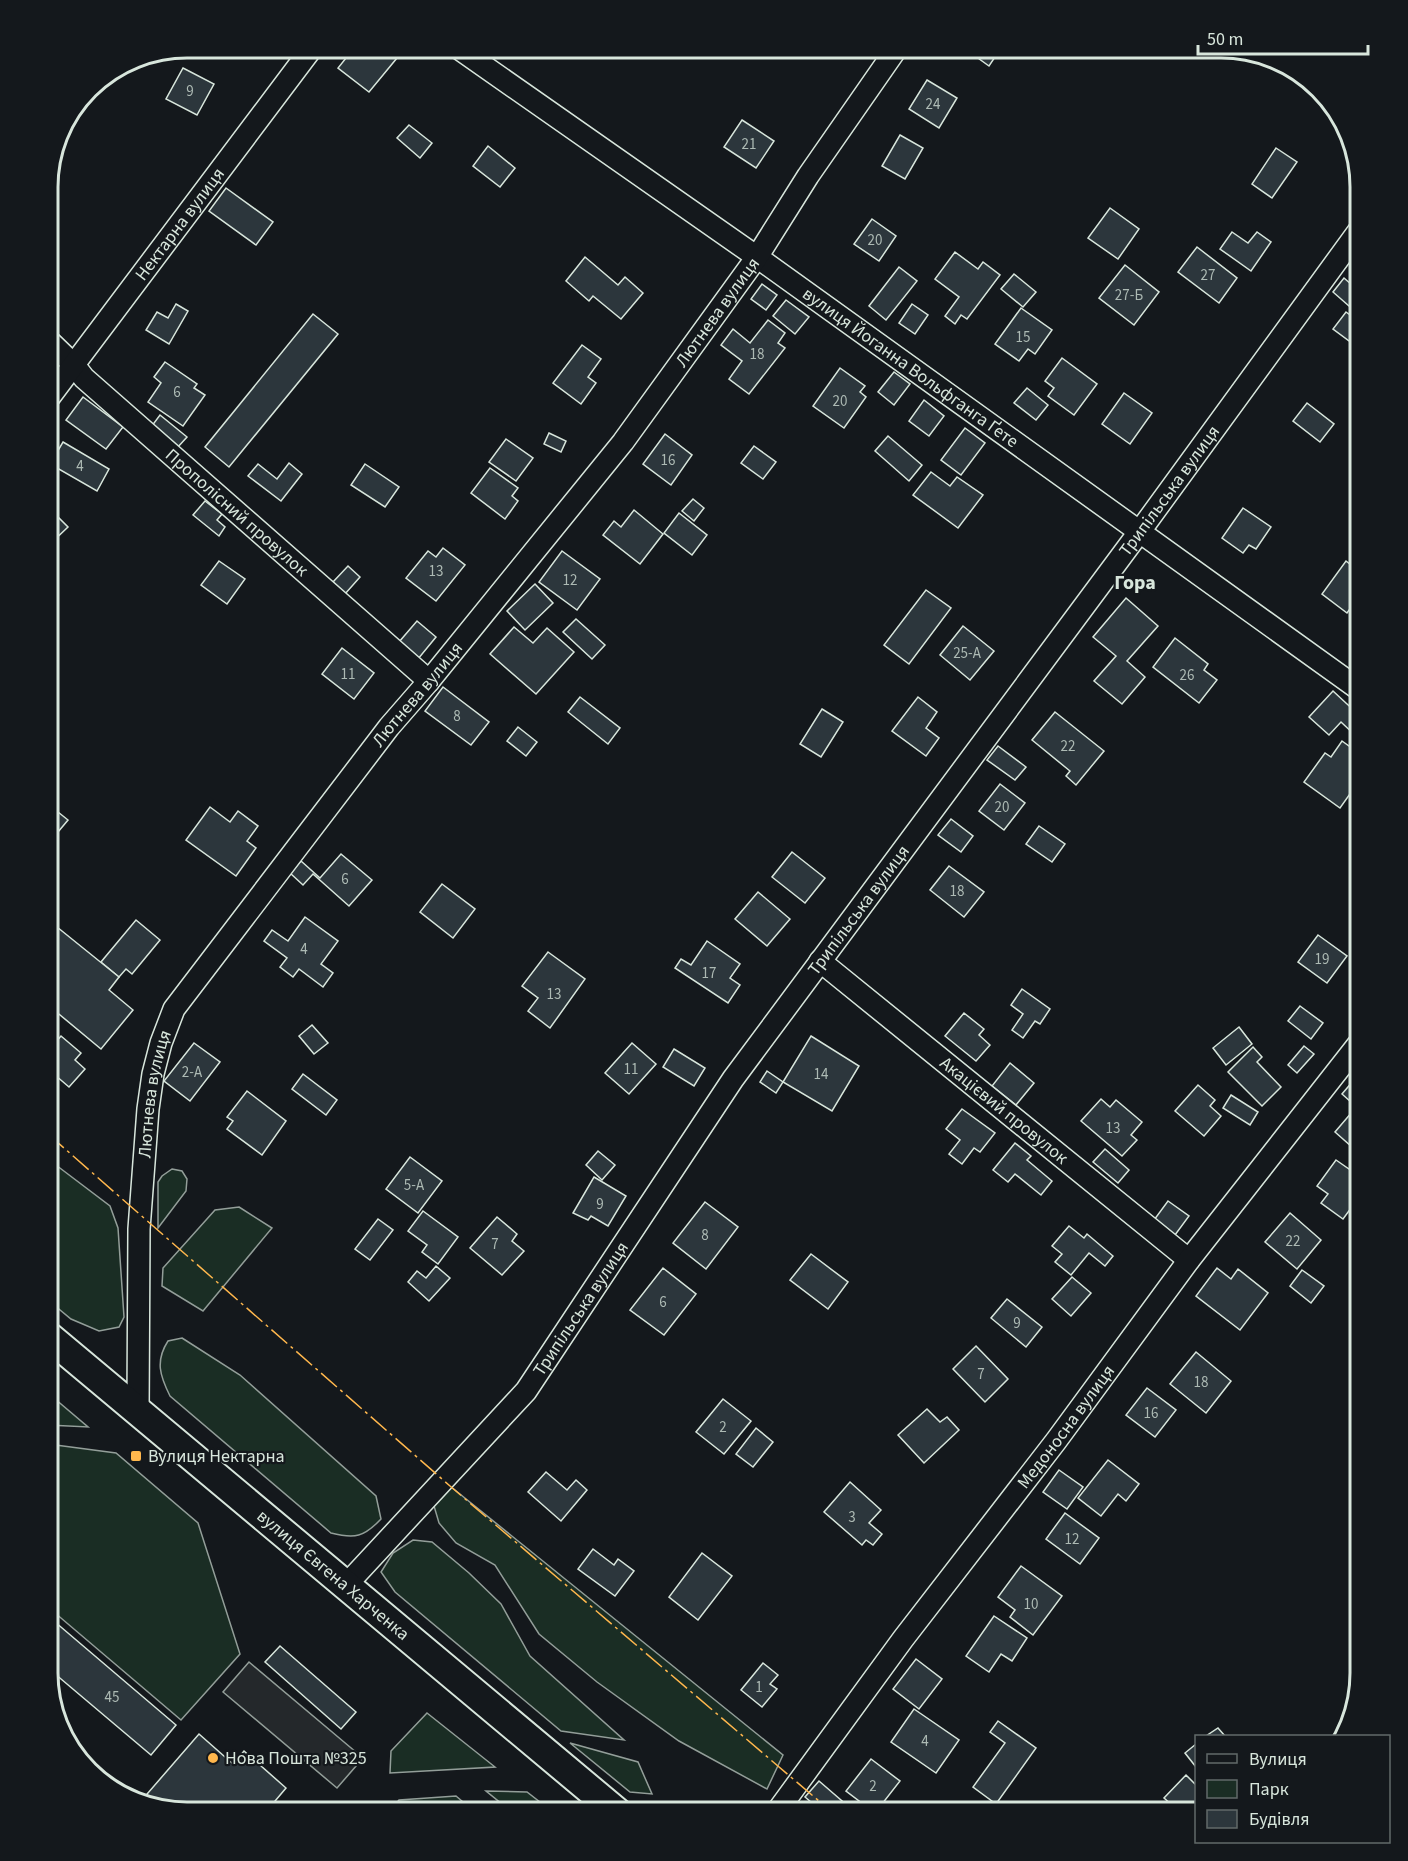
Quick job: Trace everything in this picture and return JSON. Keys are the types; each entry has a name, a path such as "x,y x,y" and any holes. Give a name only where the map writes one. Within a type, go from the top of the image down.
{"main road":[{"name":"вулиця Євгена Харченка","path":"58,1345 605,1802"}],"street":[{"name":"Нектарна вулиця","path":"59,385 304,58"},
{"name":"вулиця Йоганна Вольфганга Ґете","path":"473,58 757,257 1349,682"},
{"name":"Лютнева вулиця","path":"138,1413 139,1229 148,1109 160,1043 174,1009 389,727 623,442 757,257 808,176 890,59"},
{"name":"Трипільська вулиця","path":"347,1584 526,1391 733,1078 1140,531 1349,244"},
{"name":"Прополісний провулок","path":"59,350 84,378 429,681"},
{"name":"Акацієвий провулок","path":"820,961 1189,1260"},
{"name":"Медоносна вулиця","path":"784,1802 903,1638 1056,1441 1189,1260 1349,1056"}],"green space":[{"path":"58,1167 110,1206 118,1228 124,1317 119,1327 99,1331 71,1319 58,1308"},
{"path":"172,1169 182,1171 187,1179 186,1191 158,1228 158,1182"},
{"path":"239,1207 272,1228 203,1311 162,1286 163,1268 215,1210"},
{"path":"182,1338 240,1375 376,1496 381,1519 369,1530 359,1535 347,1536 331,1533 170,1396 160,1368 161,1355 168,1341"},
{"path":"58,1402 88,1427 58,1426"},
{"path":"58,1445 116,1453 198,1523 240,1654 181,1720 58,1616"},
{"path":"450,1486 783,1755 767,1789 679,1741 597,1682 539,1634 495,1565 456,1543 439,1523 434,1506"},
{"path":"413,1540 432,1542 469,1573 501,1604 530,1656 624,1740 561,1731 395,1592 381,1572 393,1553"},
{"path":"427,1713 495,1767 390,1773 391,1751"},
{"path":"570,1743 638,1762 652,1794 630,1792"},
{"path":"486,1791 527,1792 540,1802 500,1802"},
{"path":"456,1796 463,1802 397,1802 399,1800"}],"shaded area":[{"path":"249,1662 363,1758 337,1788 223,1692"}],"building":[{"path":"346,58 397,58 369,92 338,68"},
{"path":"979,59 994,59 989,66"},
{"path":"183,68 214,84 197,115 166,99"},
{"path":"927,80 957,98 939,128 909,109"},
{"path":"742,120 774,141 756,168 724,147"},
{"path":"409,125 432,143 420,158 397,138"},
{"path":"900,135 923,148 905,179 882,166"},
{"path":"488,146 515,168 500,187 473,166"},
{"path":"1276,148 1297,162 1272,198 1252,184"},
{"path":"226,188 273,222 256,245 209,211"},
{"path":"1110,208 1139,229 1118,259 1088,238"},
{"path":"872,219 896,236 879,261 854,244"},
{"path":"1232,232 1248,243 1257,232 1271,242 1251,271 1220,249"},
{"path":"1197,247 1237,278 1219,303 1178,272"},
{"path":"955,252 978,269 983,262 1000,275 967,319 961,315 955,324 945,316 959,297 935,279"},
{"path":"585,257 618,285 625,277 643,293 621,319 593,296 589,301 566,281"},
{"path":"1125,265 1159,292 1134,325 1099,298"},
{"path":"899,267 917,281 886,320 869,306"},
{"path":"1014,274 1036,292 1023,307 1001,289"},
{"path":"1344,278 1349,282 1349,306 1333,292"},
{"path":"762,284 777,295 766,310 751,299"},
{"path":"786,300 809,317 795,334 773,316"},
{"path":"176,304 188,311 169,344 146,330 157,312 168,318"},
{"path":"912,304 928,315 915,334 899,323"},
{"path":"1021,308 1052,330 1035,354 1028,349 1019,361 995,344"},
{"path":"1346,312 1349,314 1349,341 1333,329"},
{"path":"313,314 338,334 229,467 205,447"},
{"path":"768,320 785,333 778,343 785,348 749,394 729,379 742,361 721,345 733,329 750,343"},
{"path":"582,345 601,359 588,377 596,383 581,404 553,383"},
{"path":"1062,358 1097,384 1074,415 1048,396 1054,388 1045,381"},
{"path":"165,362 197,384 194,388 205,395 183,426 148,402 161,383 154,377"},
{"path":"840,368 865,386 860,392 866,397 844,428 813,406"},
{"path":"894,372 910,384 894,405 878,392"},
{"path":"1027,388 1048,405 1036,420 1014,403"},
{"path":"1124,393 1152,413 1130,444 1102,424"},
{"path":"83,397 123,427 106,449 66,420"},
{"path":"924,400 944,416 929,436 909,421"},
{"path":"1307,403 1334,424 1320,442 1293,421"},
{"path":"160,415 187,437 177,448 151,427"},
{"path":"965,428 985,443 961,475 941,460"},
{"path":"549,433 566,441 561,452 544,444"},
{"path":"665,434 692,455 671,485 643,464"},
{"path":"888,436 922,465 909,481 875,451"},
{"path":"506,439 533,458 516,481 489,462"},
{"path":"63,442 109,469 97,491 59,469 59,449"},
{"path":"754,446 776,462 763,479 741,463"},
{"path":"289,463 302,474 281,501 248,476 258,464 277,479"},
{"path":"365,464 399,487 385,507 351,485"},
{"path":"490,468 518,488 512,496 518,501 505,519 471,493"},
{"path":"931,472 950,486 957,477 983,495 958,528 913,495"},
{"path":"693,499 704,508 694,521 682,511"},
{"path":"205,501 222,514 217,520 225,527 219,536 193,515"},
{"path":"1243,508 1271,527 1256,549 1249,545 1243,553 1222,538"},
{"path":"634,510 663,534 640,564 603,535 614,521 621,527"},
{"path":"679,513 707,535 692,555 664,533"},
{"path":"59,518 68,527 59,536"},
{"path":"443,548 465,565 436,601 406,578 428,551 436,557"},
{"path":"562,551 600,579 577,610 539,582"},
{"path":"219,561 245,579 227,604 201,585"},
{"path":"1346,561 1349,563 1349,610 1347,613 1322,594"},
{"path":"348,566 360,577 345,594 333,582"},
{"path":"535,584 553,603 525,630 507,611"},
{"path":"926,590 951,608 909,664 884,645"},
{"path":"1126,598 1158,626 1127,661 1145,677 1122,704 1094,681 1116,656 1093,637"},
{"path":"576,619 605,645 592,659 563,632"},
{"path":"417,621 436,637 418,659 399,642"},
{"path":"963,626 994,651 970,680 940,655"},
{"path":"514,627 533,643 547,628 574,652 536,694 490,654"},
{"path":"1175,638 1208,664 1204,670 1217,680 1199,703 1153,667"},
{"path":"342,648 374,673 354,699 322,674"},
{"path":"443,687 489,722 471,745 425,711"},
{"path":"1333,691 1349,706 1349,730 1341,722 1329,735 1309,717"},
{"path":"580,697 620,728 608,744 568,712"},
{"path":"918,697 937,712 926,728 939,738 926,756 892,731"},
{"path":"822,709 843,722 821,757 800,744"},
{"path":"1055,712 1104,751 1076,785 1066,776 1070,771 1032,740"},
{"path":"518,727 537,742 526,756 507,741"},
{"path":"1342,741 1349,746 1349,795 1340,808 1304,782 1325,753 1331,757"},
{"path":"998,746 1026,767 1015,780 987,760"},
{"path":"1000,784 1025,803 1004,830 979,811"},
{"path":"210,807 230,822 238,811 258,826 247,841 256,848 236,876 186,840"},
{"path":"59,812 68,820 59,831"},
{"path":"951,819 973,836 961,852 938,835"},
{"path":"1039,826 1065,844 1052,862 1026,844"},
{"path":"792,852 825,878 805,903 772,877"},
{"path":"341,854 372,880 349,906 313,874 303,885 290,873 301,861 320,878"},
{"path":"949,866 984,892 964,917 930,890"},
{"path":"442,884 475,909 453,938 420,912"},
{"path":"758,892 790,919 767,946 735,919"},
{"path":"305,917 338,941 321,964 333,973 323,987 299,969 293,977 280,967 287,958 264,941 272,930 288,941"},
{"path":"136,920 160,940 132,974 126,969 119,977 101,962"},
{"path":"58,928 119,977 109,990 133,1010 101,1049 58,1014"},
{"path":"1318,935 1347,956 1327,983 1298,962"},
{"path":"707,941 740,964 730,978 740,985 728,1003 675,968 681,959 691,965"},
{"path":"548,952 585,979 550,1028 528,1011 538,998 522,986"},
{"path":"1022,989 1050,1009 1040,1024 1035,1021 1023,1038 1012,1030 1023,1014 1011,1005"},
{"path":"1300,1006 1323,1023 1311,1039 1288,1021"},
{"path":"964,1013 984,1029 979,1035 990,1045 976,1061 945,1036"},
{"path":"312,1025 328,1043 314,1054 299,1036"},
{"path":"1239,1027 1252,1044 1226,1065 1213,1048"},
{"path":"61,1036 81,1053 75,1060 85,1069 69,1087 58,1078 58,1039"},
{"path":"811,1036 859,1066 832,1111 783,1082"},
{"path":"194,1043 220,1062 190,1101 164,1081"},
{"path":"632,1043 656,1064 629,1094 605,1073"},
{"path":"1304,1046 1314,1054 1297,1073 1288,1065"},
{"path":"1253,1047 1262,1057 1257,1062 1281,1087 1262,1106 1228,1072"},
{"path":"674,1049 705,1068 694,1086 663,1067"},
{"path":"1010,1063 1034,1083 1016,1105 992,1086"},
{"path":"767,1071 783,1082 776,1093 760,1082"},
{"path":"303,1074 337,1100 326,1115 292,1089"},
{"path":"1198,1085 1215,1100 1210,1106 1221,1116 1204,1136 1175,1111"},
{"path":"1349,1086 1349,1100 1342,1094"},
{"path":"247,1091 286,1121 262,1155 227,1129 233,1121 227,1117"},
{"path":"1231,1095 1258,1112 1250,1125 1223,1108"},
{"path":"1101,1099 1110,1107 1116,1100 1142,1122 1131,1135 1137,1140 1122,1156 1081,1121"},
{"path":"962,1109 995,1133 980,1152 974,1148 962,1164 949,1154 960,1140 946,1129"},
{"path":"1349,1116 1349,1144 1335,1132"},
{"path":"1015,1143 1031,1156 1027,1160 1052,1181 1041,1195 1015,1174 1008,1182 993,1170"},
{"path":"1105,1149 1129,1170 1118,1183 1093,1162"},
{"path":"598,1151 615,1165 602,1180 586,1165"},
{"path":"410,1157 442,1181 418,1213 386,1189"},
{"path":"1336,1160 1349,1169 1349,1211 1343,1219 1321,1203 1328,1194 1317,1186"},
{"path":"594,1177 626,1196 608,1226 591,1216 588,1220 573,1213"},
{"path":"1168,1201 1189,1216 1175,1235 1154,1220"},
{"path":"705,1202 738,1227 706,1269 673,1243"},
{"path":"423,1211 458,1237 438,1264 422,1252 427,1245 408,1231"},
{"path":"1290,1213 1321,1240 1297,1269 1265,1242"},
{"path":"497,1217 517,1234 512,1241 524,1251 502,1275 470,1248"},
{"path":"378,1219 393,1230 370,1260 355,1249"},
{"path":"1069,1226 1084,1238 1087,1234 1113,1256 1105,1266 1089,1253 1071,1275 1055,1262 1062,1254 1052,1246"},
{"path":"811,1254 848,1282 828,1309 790,1280"},
{"path":"436,1266 450,1278 429,1301 408,1282 417,1271 426,1278"},
{"path":"663,1268 696,1294 664,1335 630,1310"},
{"path":"1217,1268 1231,1279 1238,1269 1268,1293 1240,1330 1196,1296"},
{"path":"1302,1270 1324,1286 1311,1303 1290,1286"},
{"path":"1072,1277 1091,1293 1071,1316 1052,1299"},
{"path":"1007,1299 1042,1327 1026,1347 991,1318"},
{"path":"976,1346 1008,1379 985,1402 953,1369"},
{"path":"1196,1352 1231,1381 1206,1413 1170,1384"},
{"path":"1147,1388 1176,1410 1155,1437 1126,1415"},
{"path":"723,1399 751,1421 724,1454 696,1432"},
{"path":"927,1409 940,1422 947,1417 959,1430 924,1463 898,1435"},
{"path":"756,1428 773,1442 753,1467 736,1454"},
{"path":"1108,1460 1139,1484 1126,1501 1118,1494 1101,1516 1078,1498"},
{"path":"1059,1470 1083,1487 1067,1509 1043,1492"},
{"path":"546,1472 567,1490 576,1480 587,1490 561,1521 528,1492"},
{"path":"850,1482 881,1510 869,1523 882,1534 873,1545 866,1540 862,1545 824,1512"},
{"path":"1065,1513 1099,1538 1080,1564 1046,1539"},
{"path":"593,1549 614,1565 618,1559 634,1571 615,1596 578,1569"},
{"path":"702,1553 732,1576 698,1620 669,1597"},
{"path":"1021,1566 1062,1596 1033,1635 1010,1617 1015,1610 998,1597"},
{"path":"994,1616 1027,1638 1012,1661 1001,1654 989,1672 966,1656"},
{"path":"58,1625 176,1725 151,1755 58,1677"},
{"path":"280,1646 356,1712 341,1729 265,1662"},
{"path":"916,1659 942,1679 919,1709 893,1689"},
{"path":"763,1663 778,1675 770,1684 777,1689 762,1707 741,1690"},
{"path":"914,1709 959,1740 936,1773 891,1742"},
{"path":"998,1721 1036,1748 997,1802 993,1802 973,1787 1005,1743 990,1732"},
{"path":"1218,1728 1224,1735 1208,1735"},
{"path":"199,1734 233,1764 244,1751 286,1788 274,1802 179,1802 146,1796"},
{"path":"1195,1745 1195,1766 1185,1753"},
{"path":"871,1759 900,1781 884,1802 860,1802 846,1791"},
{"path":"1186,1775 1195,1784 1195,1802 1169,1802 1164,1798"},
{"path":"819,1781 843,1802 811,1802 805,1797"}],"power":[{"path":"58,1143 450,1486 820,1802"}],"place":[{"name":"Вулиця Нектарна","path":"136,1456"},
{"name":"Нова Пошта №325","path":"213,1758"}],"district":[{"name":"Гора","path":"1135,582"}]}
